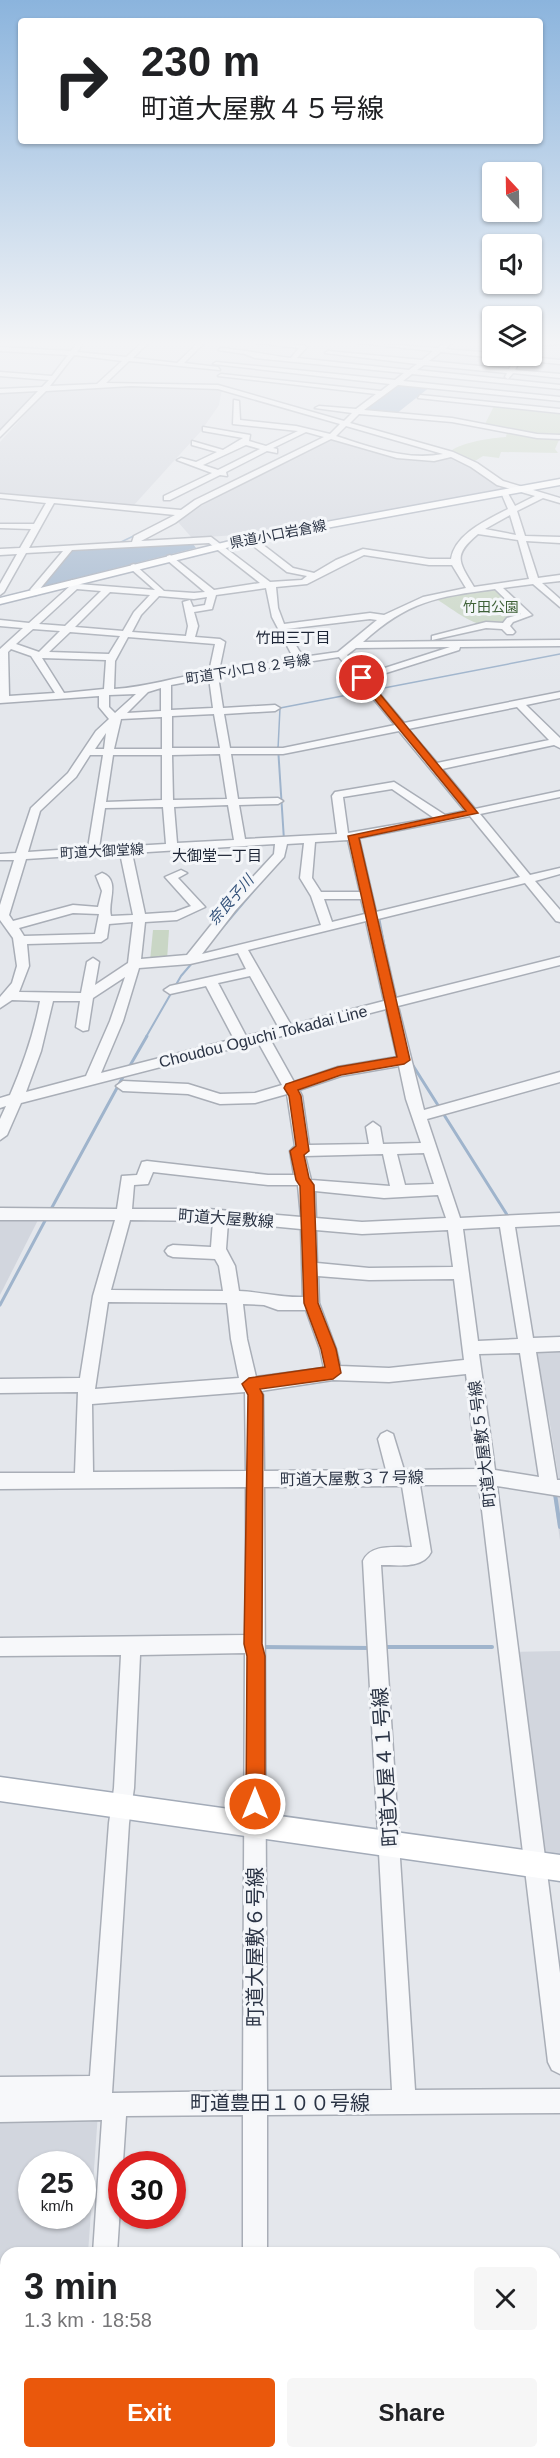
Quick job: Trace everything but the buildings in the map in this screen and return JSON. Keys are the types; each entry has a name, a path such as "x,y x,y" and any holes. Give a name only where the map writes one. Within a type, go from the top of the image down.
{"main road":[{"name":"県道小口岩倉線","path":"0,601 250,539 560,482"},
{"path":"0,1789 560,1868"}],"street":[{"path":"196,465 213,457"},
{"path":"196,504 163,498 253,457"},
{"path":"136,544 137,538 196,504 290,457"},
{"path":"398,457 428,460 444,457"},
{"path":"457,457 474,465 500,483 560,501"},
{"path":"181,460 243,480"},
{"path":"503,492 512,510 536,582 560,604"},
{"path":"0,507 3,496 142,508 170,514 183,513"},
{"path":"471,590 455,562 456,554 476,530 541,496"},
{"path":"0,592 51,501"},
{"path":"0,526 36,527"},
{"path":"476,530 520,538 560,540"},
{"path":"250,539 290,570 317,576"},
{"path":"0,552 206,540 219,546 272,588 271,598 281,627 302,662"},
{"path":"35,592 34,590 70,548"},
{"path":"145,690 2,700 2,655 27,625 74,584 187,596 304,582 339,562 363,552 429,562 455,562"},
{"path":"170,558 212,593"},
{"path":"116,720 104,707 108,670 112,657 137,615 160,590 134,567"},
{"name":"町道下小口８２号線","path":"2,908 35,810 42,800 72,775 100,734 145,690 166,683 341,654 356,645 386,618 431,596 560,578"},
{"path":"497,587 527,615 510,620 505,626"},
{"path":"38,654 68,629 108,589"},
{"path":"188,610 209,607 212,593"},
{"path":"187,596 193,626 190,639"},
{"path":"281,627 370,616 386,618"},
{"path":"0,623 220,642 213,675 240,844"},
{"path":"409,644 486,625 505,626 521,643"},
{"path":"356,645 560,642"},
{"path":"362,678 461,647 462,644"},
{"path":"9,645 38,654 112,657"},
{"path":"38,654 60,695"},
{"path":"341,654 560,918"},
{"path":"166,683 168,805 172,847"},
{"path":"89,752 283,751 560,695"},
{"path":"519,703 559,742"},
{"path":"116,720 166,714 275,708"},
{"path":"93,851 116,720"},
{"path":"435,767 559,742"},
{"name":"町道大屋敷５号線","path":"443,819 394,785 337,796 367,895 404,1060 420,1119 455,1224 560,2062"},
{"name":"町道大御堂線","path":"0,857 281,842 348,836 560,794"},
{"path":"100,805 278,801"},
{"path":"310,840 306,878 317,896 328,927"},
{"path":"190,960 231,908 280,855 281,842"},
{"path":"91,1080 116,1026 135,964 139,917 125,849"},
{"path":"5,1000 86,997 135,964 190,960 372,917 378,920 530,881 560,871"},
{"path":"10,926 73,909 105,915 177,916 199,907 171,877 181,873"},
{"path":"20,940 100,938 108,891 102,876"},
{"path":"530,881 560,876"},
{"path":"317,896 367,895"},
{"path":"2,908 3,915 20,940 23,975 5,1000"},
{"path":"57,913 62,939"},
{"path":"241,948 287,1030"},
{"name":"Choudou Oguchi Tokadai Line","path":"6,1100 560,961"},
{"path":"83,1027 93,962"},
{"path":"170,990 254,971"},
{"path":"210,981 243,1042"},
{"path":"0,1136 6,1100 42,1029 47,998"},
{"path":"262,1037 295,1096 303,1151"},
{"path":"123,1086 188,1089 220,1099 255,1098 338,1072 404,1060"},
{"path":"420,1119 560,1077"},
{"path":"420,1119 560,1084"},
{"path":"373,1127 399,1192"},
{"path":"333,1373 328,1349 311,1303 305,1183 297,1151 429,1148"},
{"path":"84,1480 86,1391 101,1296 123,1215 127,1180 143,1180 147,1166 399,1192 443,1189"},
{"name":"町道大屋敷線","path":"0,1214 221,1216 373,1228 560,1219"},
{"name":"町道大屋敷６号線","path":"221,1216 220,1253 227,1266 239,1339 249,1384 255,1395 253,1644 256,1656 255,2247"},
{"path":"507,1222 527,1347 554,1488"},
{"path":"173,1251 220,1253"},
{"path":"310,1269 369,1274 461,1273"},
{"path":"101,1296 233,1297 265,1299 278,1304 311,1303"},
{"path":"470,1347 527,1347 560,1344"},
{"path":"0,1386 86,1391 249,1384 333,1373 389,1375 472,1366"},
{"path":"387,1439 403,1478"},
{"name":"町道大屋敷３７号線","path":"0,1481 486,1477 554,1488"},
{"name":"町道大屋４１号線","path":"403,1478 423,1552 419,1555 377,1557 372,1561 404,2102"},
{"path":"0,1647 253,1644"},
{"path":"105,2247 105,2100 131,1645"},
{"path":"0,2089 105,2100"},
{"name":"町道豊田１００号線","path":"0,2110 105,2100 255,2103 560,2101"}],"shaded area":[{"path":"0,457 178,457 134,505 0,493"},
{"path":"298,457 398,457 428,461 453,457 496,483 500,490 251,534 192,538 178,522 207,502"},
{"path":"0,1220 38,1220 0,1295"},
{"path":"560,1344 560,1540 553,1493 559,1481 549,1418 530,1347"},
{"path":"560,1651 560,1868 535,1865 508,1652"},
{"path":"98,2113 95,2151 18,2151 18,2229 90,2229 88,2247 0,2247 0,2115"}],"green space":[{"path":"465,457 482,457 475,461"},
{"name":"竹田公園","path":"495,589 525,615 509,621 486,625 467,619 433,597"},
{"path":"153,930 169,930 167,960 150,961"}],"water":[{"path":"193,544 196,548 37,588 70,550"}],"waterway":[{"path":"121,542 146,530"},
{"name":"奈良子川","path":"278,748 280,708 560,654"},
{"name":"奈良子川","path":"278,748 284,840"},
{"name":"奈良子川","path":"213,939 284,855"},
{"path":"379,917 385,949"},
{"name":"奈良子川","path":"146,1037 181,976 193,962"},
{"name":"奈良子川","path":"128,1069 147,1036"},
{"path":"412,1064 509,1218"},
{"name":"奈良子川","path":"50,1211 124,1075"},
{"name":"奈良子川","path":"0,1305 47,1217"},
{"path":"555,1494 560,1527"},
{"path":"261,1647 371,1648"},
{"path":"383,1647 492,1647"}],"district":[{"name":"竹田三丁目","path":"293,638"},
{"name":"大御堂一丁目","path":"217,856"}],"route":[{"path":"255,1804 256,1656 253,1644 255,1395 249,1384 333,1373 328,1349 311,1303 306,1218 307,1185 302,1180 297,1151 303,1151 295,1096 290,1088 338,1072 404,1060 353,836 473,813 362,678"}]}
